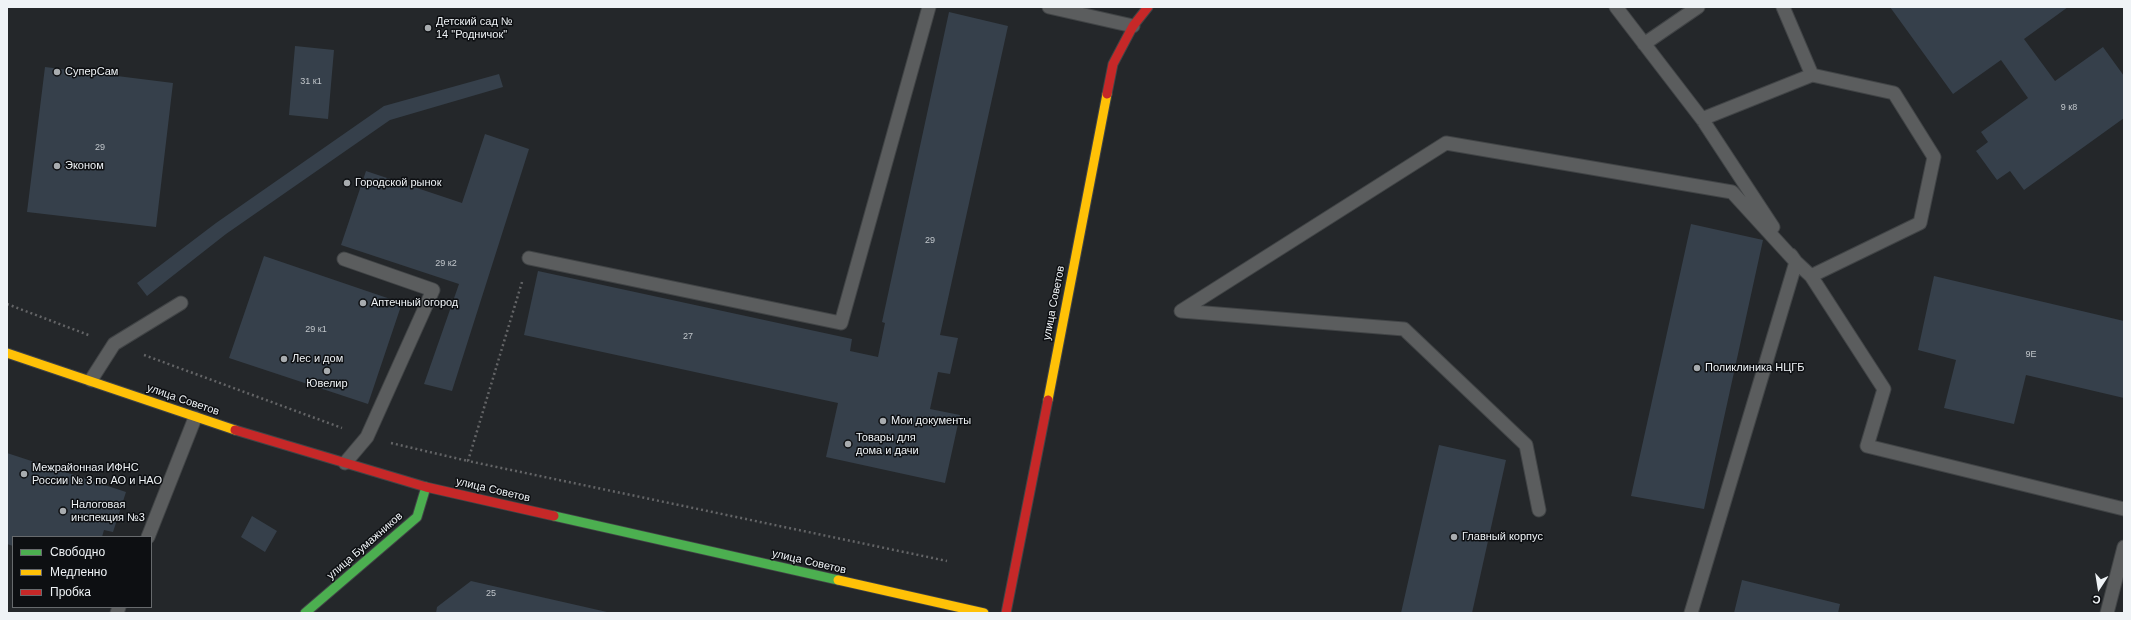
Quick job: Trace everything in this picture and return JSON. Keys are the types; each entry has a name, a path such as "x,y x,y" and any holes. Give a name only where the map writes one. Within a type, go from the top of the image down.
{"street":[{"name":"улица Советов","path":"1006,613 1113,64 1133,26 1148,7"},
{"name":"улица Советов","path":"7,353 91,380 195,418 426,487 984,613"},
{"name":"улица Бумажников","path":"305,613 417,517 426,487"}],"lane":[{"path":"528,258 841,323 929,7"},
{"path":"1049,7 1133,26"},
{"path":"1616,7 1702,119 1796,262 1691,613"},
{"path":"1644,44 1698,7"},
{"path":"1783,7 1812,75"},
{"path":"1702,119 1812,75 1894,93 1934,157 1920,223 1811,276"},
{"path":"1539,510 1526,445 1404,329 1181,311 1446,143 1732,192 1796,262 1811,276 1884,389 1867,446 2124,508"},
{"path":"344,259 433,290 367,437 345,463"},
{"path":"91,380 114,344 181,303"},
{"path":"148,536 195,418"},
{"path":"2107,613 2124,547"}],"path":[{"path":"468,462 528,258"},
{"path":"7,304 367,437 468,462 947,561"}],"building":[{"path":"1890,7 2068,7 2024,39 2055,81 2103,47 2124,76 2124,118 2024,190 2010,171 1997,180 1976,151 1988,142 1981,132 2028,98 2001,60 1953,94"},
{"path":"949,12 1008,26 940,335 958,338 950,374 938,372 930,409 960,415 945,483 826,457 838,403 524,335 538,271 852,339 850,351 878,357 885,323 882,322"},
{"path":"295,46 334,50 328,119 289,115"},
{"path":"45,67 173,83 156,227 27,212"},
{"path":"499,74 503,87 390,120 226,234 147,296 137,283 216,223 384,106"},
{"path":"485,134 529,149 452,391 424,384 459,284 341,245 366,171 462,203"},
{"name":"Поликлиника НЦГБ","path":"1691,224 1763,240 1704,509 1631,496"},
{"path":"264,256 402,303 368,404 229,358"},
{"path":"1934,276 2124,321 2124,398 2026,375 2014,424 1944,408 1956,360 1918,350"},
{"name":"Главный корпус","path":"1439,445 1506,460 1472,613 1401,613"},
{"name":"Налоговая инспекция №3","path":"7,453 126,492 113,532 104,530 102,536 12,536 12,546 7,544"},
{"path":"252,516 277,531 265,552 241,537"},
{"path":"1742,580 1840,604 1838,613 1734,613"},
{"path":"471,581 607,613 436,613 437,607"}],"traffic: fast":[{"path":"305,613 417,517 426,487"},
{"path":"554,516 838,580"}],"traffic: slow":[{"path":"1048,400 1107,94"},
{"path":"7,353 235,430"},
{"path":"838,580 984,613"}],"traffic: jam":[{"path":"1107,94 1113,64 1133,26 1148,7"},
{"path":"1006,613 1048,400"},
{"path":"235,430 426,487 554,516"}],"place":[{"name":"Детский сад № 14 \"Родничок\"","path":"428,28"},
{"name":"СуперСам","path":"57,72"},
{"name":"Эконом","path":"57,166"},
{"name":"Городской рынок","path":"347,183"},
{"name":"Аптечный огород","path":"363,303"},
{"name":"Лес и дом","path":"284,359"},
{"name":"Поликлиника НЦГБ","path":"1697,368"},
{"name":"Ювелир","path":"327,371"},
{"name":"Мои документы","path":"883,421"},
{"name":"Товары для дома и дачи","path":"848,444"},
{"name":"Межрайонная ИФНС России № 3 по АО и НАО","path":"24,474"},
{"name":"Налоговая инспекция №3","path":"63,511"},
{"name":"Главный корпус","path":"1454,537"}]}
